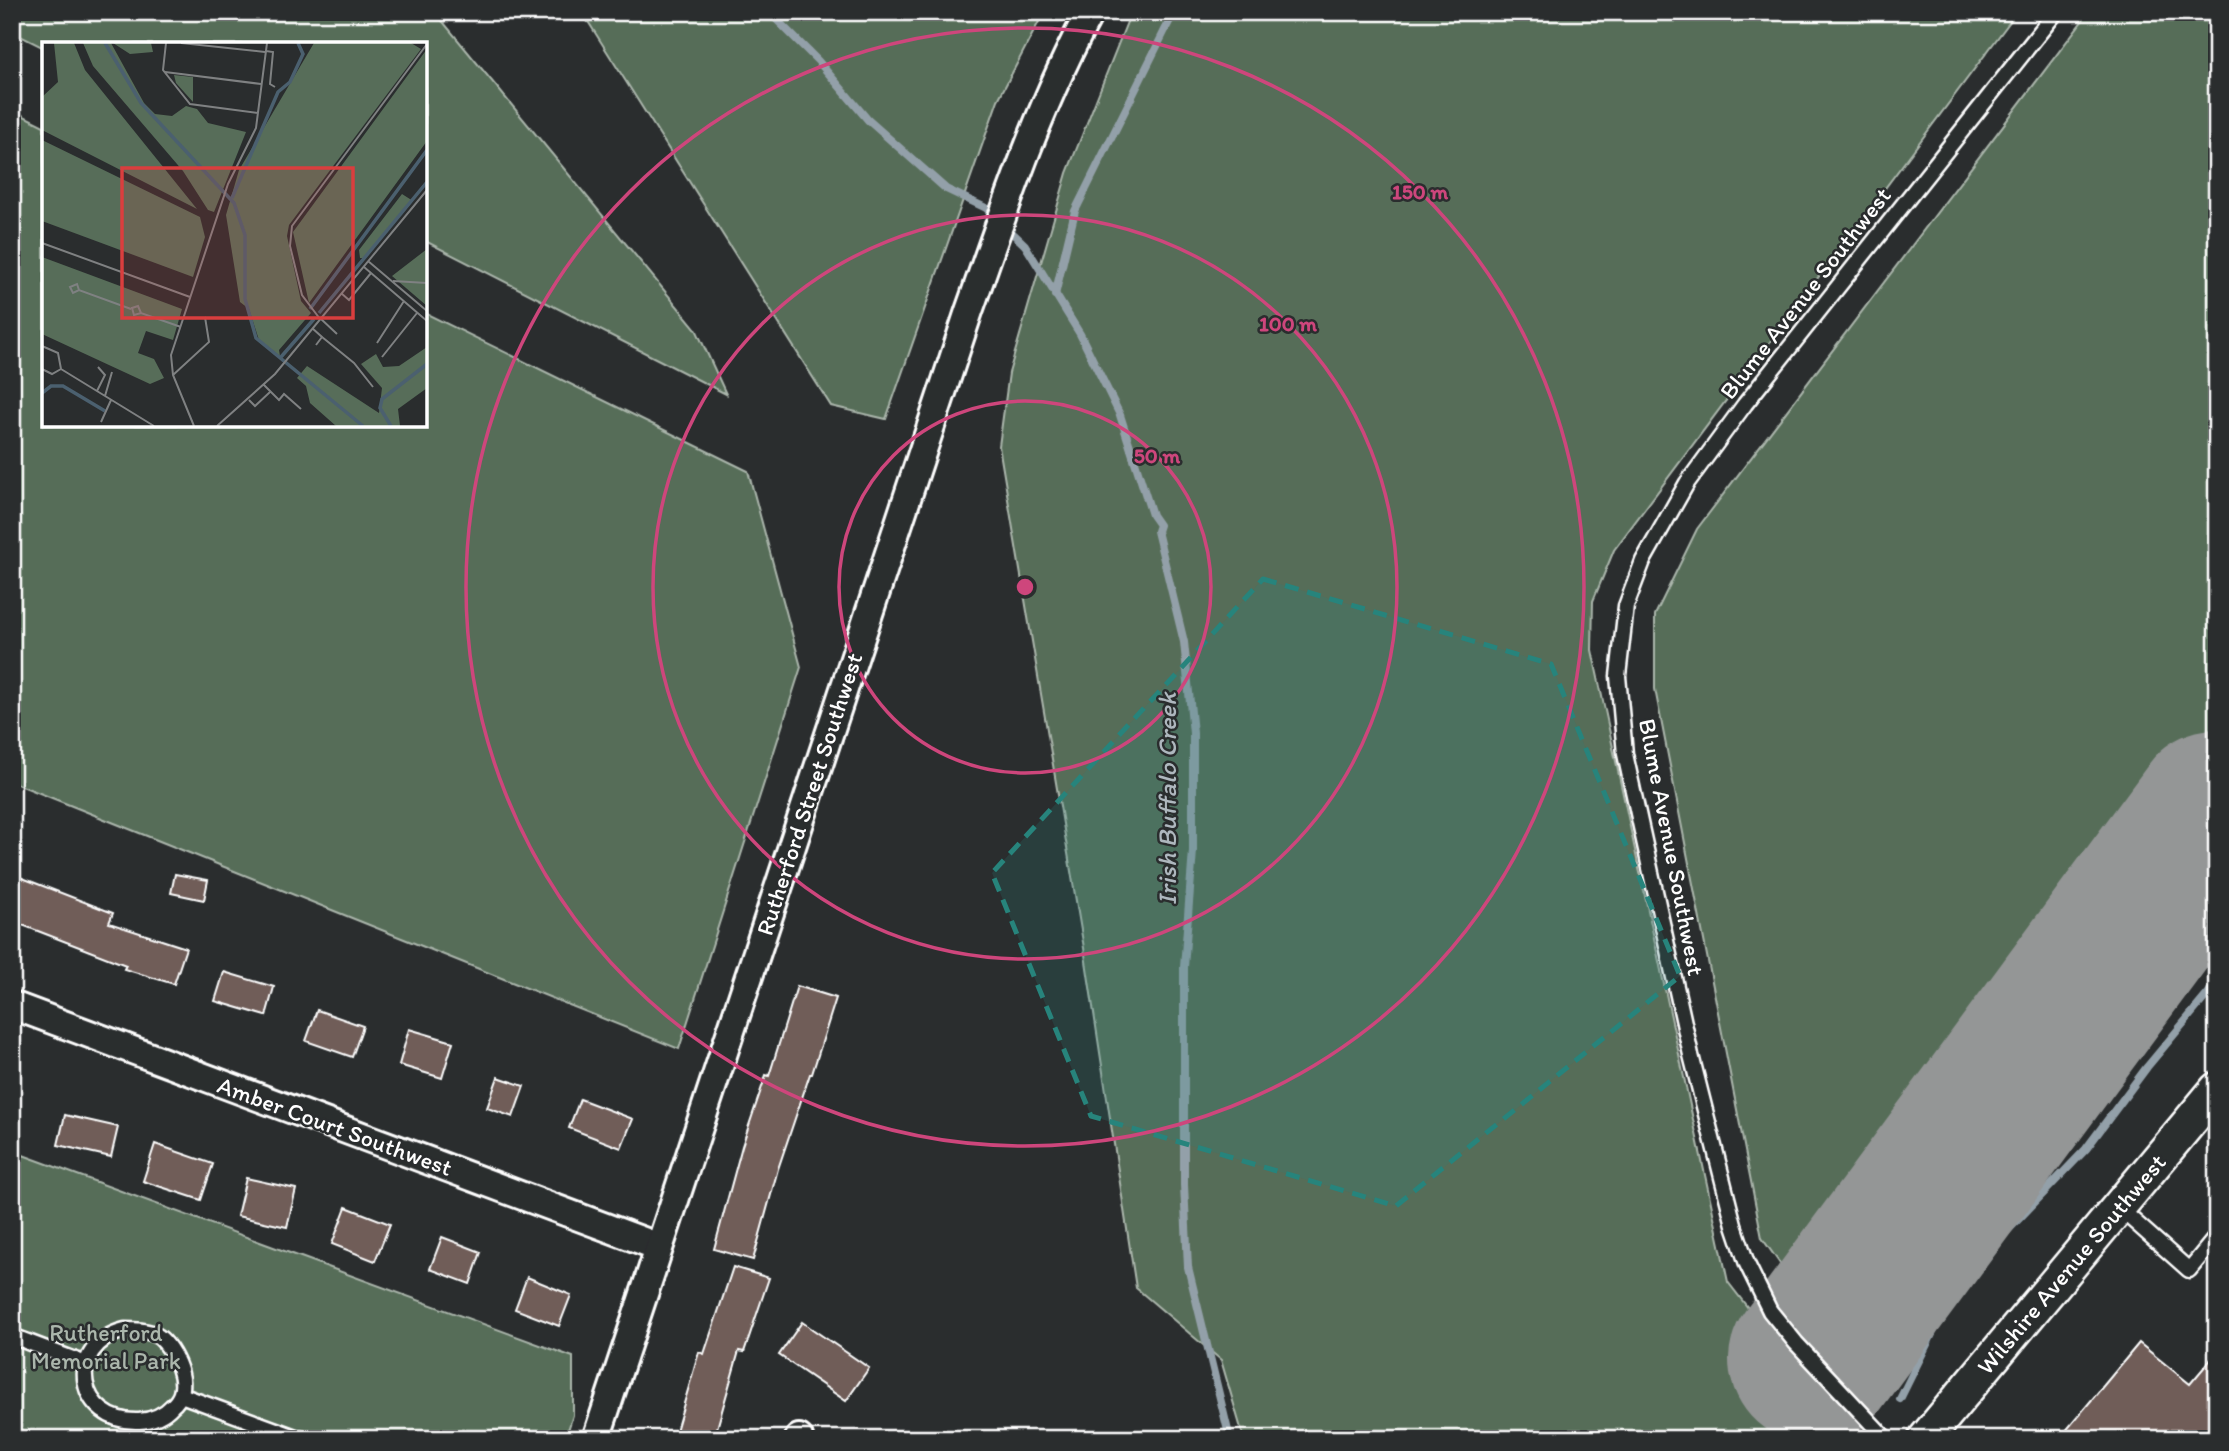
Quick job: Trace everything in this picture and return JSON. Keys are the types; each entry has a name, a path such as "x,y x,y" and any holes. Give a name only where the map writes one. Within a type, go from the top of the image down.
{"street":[{"name":"Rutherford Street Southwest","path":"596,1439 969,311 1025,150 1072,45 1090,12"},
{"name":"Amber Court Southwest","path":"12,1006 659,1247"},
{"name":"Wilshire Avenue Southwest","path":"1925,1439 2217,1089"}],"lane":[{"name":"Blume Avenue Southwest","path":"1886,1439 1796,1343 1770,1311 1747,1264 1734,1225 1691,1055 1625,754 1618,676 1626,606 1643,561 1687,483 1745,404 2056,12"},
{"path":"2118,1207 2189,1270 2217,1236"},
{"path":"125,1330 154,1334 169,1346 175,1359 182,1385 181,1395 172,1408 159,1416 128,1421 114,1418 100,1410 85,1382 86,1364 91,1351 111,1334 125,1330"},
{"path":"12,1336 86,1364"},
{"path":"181,1395 301,1439"}],"highlighted area":[{"path":"1263,579 1551,664 1680,976 1396,1206 1091,1116 992,873"}],"green space":[{"path":"12,12 435,12 696,329 726,394 427,242 427,42 42,42 42,47 12,32"},
{"path":"579,12 1044,12 998,100 886,419 831,406 589,23"},
{"path":"1131,12 2017,12 1614,550 1593,601 1592,650 1728,1282 1820,1401 1788,1439 1244,1439 1221,1360 1136,1288 1084,948 999,446 1009,373 1067,173"},
{"path":"2089,12 2217,12 2217,741 1809,1305 1762,1238 1655,689 1655,615 1697,529"},
{"path":"12,110 42,125 42,427 427,427 427,314 748,471 801,667 679,1049 12,782"},
{"name":"Rutherford Memorial Park","path":"12,1151 573,1357 573,1415 565,1439 12,1439"}],"building":[{"path":"12,874 113,913 109,923 186,948 174,984 124,969 126,965 12,921"},
{"path":"175,874 208,880 204,900 171,893"},
{"path":"224,972 274,987 266,1016 215,1001"},
{"path":"797,986 836,998 778,1169 753,1260 714,1249 742,1146 766,1075 769,1076"},
{"path":"317,1010 363,1026 352,1057 306,1041"},
{"path":"409,1029 453,1042 442,1078 399,1065"},
{"path":"498,1077 524,1086 513,1117 487,1108"},
{"path":"580,1099 633,1119 621,1148 569,1128"},
{"path":"65,1115 118,1127 111,1157 58,1145"},
{"path":"155,1144 213,1164 201,1200 143,1181"},
{"path":"246,1178 296,1189 287,1227 237,1216"},
{"path":"346,1207 390,1224 375,1261 332,1244"},
{"path":"442,1237 481,1252 470,1284 430,1269"},
{"path":"733,1267 769,1278 744,1352 739,1351 714,1439 701,1439 676,1431 699,1352 704,1354"},
{"path":"527,1277 571,1295 559,1326 515,1309"},
{"path":"802,1322 869,1368 846,1401 779,1355"},
{"path":"2139,1343 2190,1384 2217,1352 2217,1439 2059,1439"}],"waterway":[{"name":"Irish Buffalo Creek","path":"769,12 818,61 868,120 946,189 986,208 996,217"},
{"path":"1055,295 1075,211 1174,12"},
{"name":"Irish Buffalo Creek","path":"1005,226 1025,245 1080,334 1120,415 1152,515 1159,525 1157,531 1184,642 1193,733 1193,851 1184,967 1184,1185 1188,1267 1230,1439"},
{"path":"1900,1399 1943,1312 1990,1249 2086,1149 2147,1067 2217,983"}],"runway":[{"path":"1813,1360 2217,813"}]}
